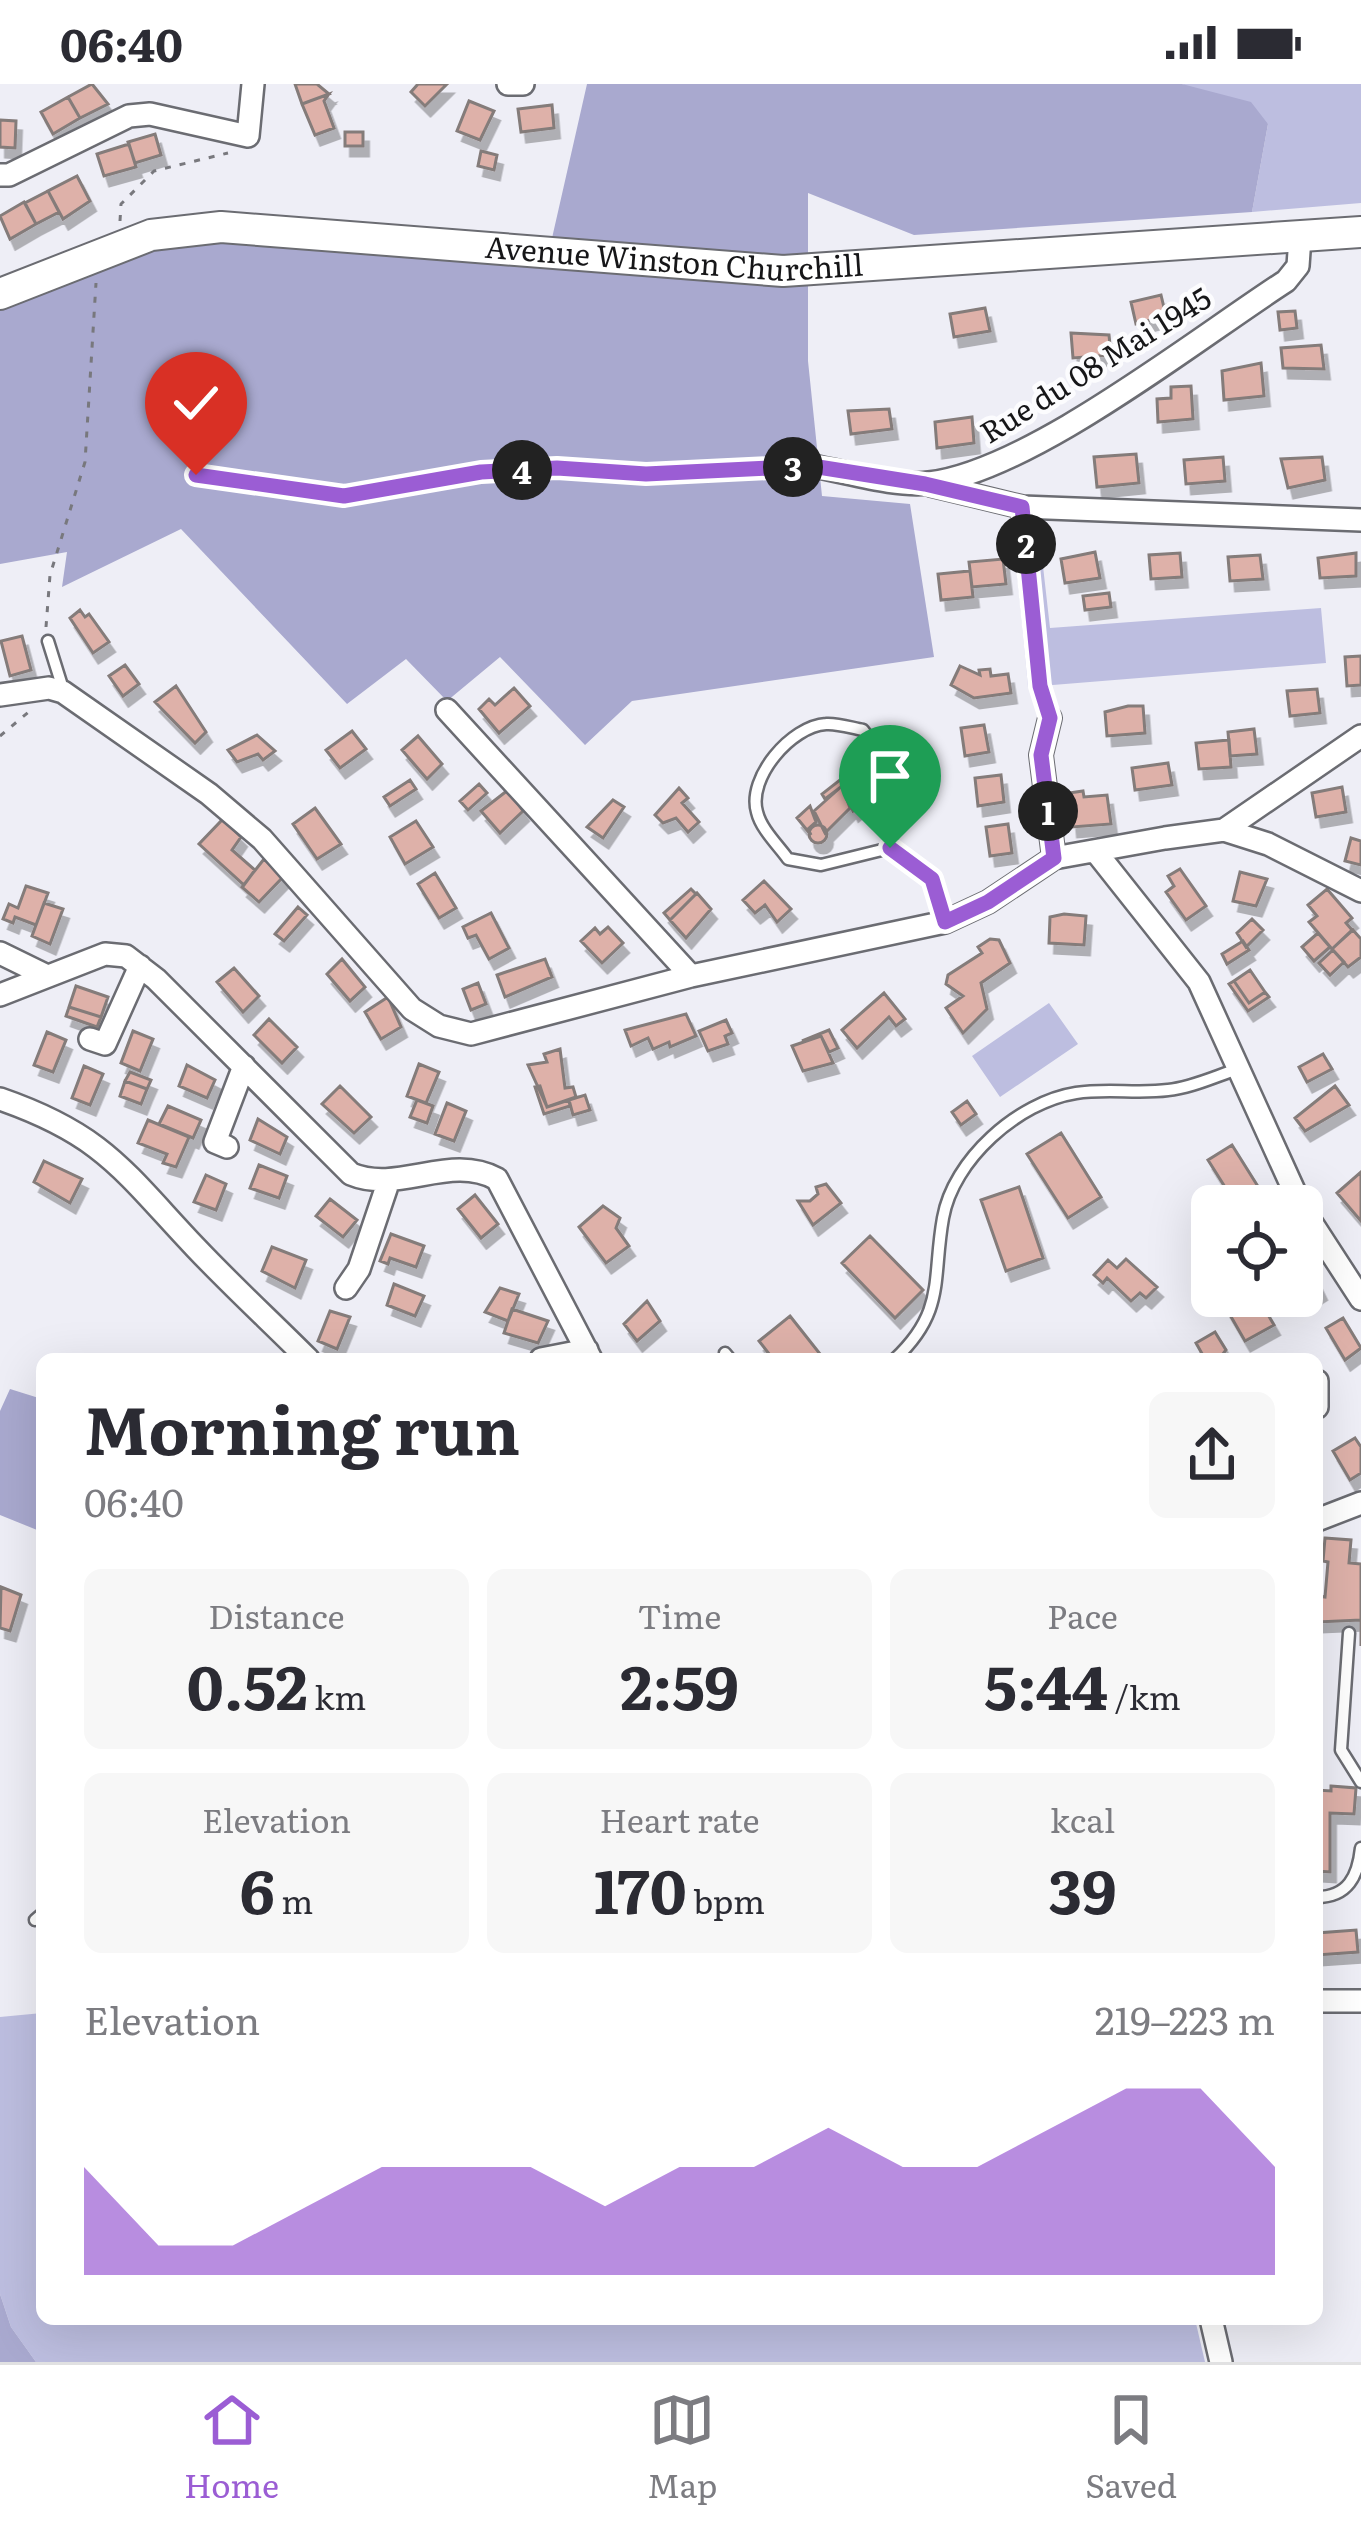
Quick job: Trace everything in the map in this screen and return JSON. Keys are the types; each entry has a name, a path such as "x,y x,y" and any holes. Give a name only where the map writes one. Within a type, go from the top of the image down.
{"main road":[{"name":"Avenue Winston Churchill","path":"0,294 95,255 177,229 221,227 668,265 827,271 1361,232"}],"street":[{"path":"0,175 9,176 129,116 173,118 248,136 253,84"},
{"path":"508,84 523,84"},
{"name":"Rue du 08 Mai 1945","path":"812,466 925,484 983,471 1035,445 1286,281 1298,266 1300,237"},
{"path":"925,484 1022,507 1361,520"},
{"path":"0,695 58,691 209,794 262,839 412,1009 439,1026 471,1034 505,1029 691,976 945,922 988,902 1054,858 1224,830 1361,736"},
{"path":"447,710 691,976"},
{"path":"1050,718 1041,755 1054,858"},
{"path":"1224,830 1268,844 1361,891"},
{"path":"1096,852 1199,982 1292,1185"},
{"path":"0,953 47,976"},
{"path":"0,995 105,954 126,956 351,1174 372,1183 476,1168 497,1179 588,1353"},
{"path":"90,1039 105,1044 140,966"},
{"path":"227,1147 215,1142 244,1066"},
{"path":"0,1099 50,1118 118,1160 302,1353"},
{"path":"346,1288 358,1269 389,1180"},
{"path":"1323,1240 1361,1299"},
{"path":"1323,1518 1361,1503"},
{"path":"1323,2001 1361,2001"},
{"path":"1212,2325 1221,2362"}],"lane":[{"path":"48,641 58,691"},
{"path":"824,723 863,730 891,766 896,814 890,848 821,866 788,859 758,817 754,796 772,760 796,736 824,723"},
{"path":"890,848 932,879 945,922"},
{"path":"902,1353 922,1334 939,1286 943,1216 957,1177 980,1147 1036,1108 1074,1093 1172,1090 1238,1069"},
{"path":"1349,1633 1341,1750 1361,1782"},
{"path":"1323,1896 1342,1892 1358,1873 1361,1848"}],"path":[{"path":"125,227 121,205 140,181 173,164 237,150 248,136"},
{"path":"48,641 50,575 86,462 97,311 95,255"},
{"path":"196,475 344,496 500,471 646,474 812,466"},
{"path":"1022,507 1040,686 1050,718"},
{"path":"0,736 58,691"}],"shaded area":[{"path":"587,84 1182,84 1251,102 1268,124 1252,212 914,235 808,193 808,361 822,496 910,504 934,657 632,701 585,745 500,657 447,701 406,659 347,704 181,529 62,587 67,552 0,564 0,305 180,240 340,247 545,269"},
{"path":"1182,84 1361,84 1361,203 1252,212 1268,124"},
{"path":"1012,521 1038,522 1050,628 1321,608 1326,663 1028,687"},
{"path":"1049,1003 1078,1044 1000,1097 972,1056"},
{"path":"10,1389 36,1397 36,1530 0,1515 0,1411"},
{"path":"36,2014 36,2325 1196,2325 1205,2362 36,2362 11,2327 0,2294 0,2017"},
{"path":"0,2294 11,2327 36,2362 0,2362"}],"building":[{"path":"92,84 108,104 80,118 68,97"},
{"path":"295,84 317,84 329,94 302,104"},
{"path":"418,84 447,84 425,106 411,92"},
{"path":"329,94 324,101 334,128 315,135 302,104"},
{"path":"68,97 80,118 53,134 41,112"},
{"path":"469,101 494,111 480,140 457,131"},
{"path":"552,105 554,128 521,132 518,109"},
{"path":"0,120 16,121 15,148 0,147"},
{"path":"345,132 363,132 363,146 345,146"},
{"path":"155,134 161,155 135,163 128,142"},
{"path":"129,144 136,167 104,176 97,154"},
{"path":"481,151 497,155 494,170 478,166"},
{"path":"77,176 90,201 63,219 48,191"},
{"path":"48,191 59,212 36,224 25,203"},
{"path":"24,202 36,224 10,239 0,216"},
{"path":"1161,295 1166,316 1136,324 1131,302"},
{"path":"985,308 990,331 954,337 950,314"},
{"path":"1295,311 1297,328 1280,330 1278,312"},
{"path":"1071,333 1109,335 1111,355 1073,358"},
{"path":"1321,345 1324,369 1283,368 1281,348"},
{"path":"1261,363 1264,396 1224,400 1222,371"},
{"path":"1191,386 1193,419 1158,422 1157,399 1171,398 1171,387"},
{"path":"889,409 892,429 851,434 848,411"},
{"path":"972,417 974,443 937,448 935,422"},
{"path":"1136,454 1139,483 1097,487 1094,457"},
{"path":"1223,457 1225,481 1186,484 1184,460"},
{"path":"1322,457 1325,480 1288,488 1281,459"},
{"path":"1095,552 1100,578 1065,583 1061,559"},
{"path":"1180,553 1182,577 1151,579 1149,555"},
{"path":"1356,553 1356,576 1320,578 1318,558"},
{"path":"1260,555 1263,579 1230,581 1228,557"},
{"path":"1003,559 1006,584 972,587 969,562"},
{"path":"970,571 973,597 941,600 938,574"},
{"path":"1109,593 1111,607 1085,610 1083,596"},
{"path":"80,610 85,617 89,614 109,642 93,653 70,618"},
{"path":"22,636 31,670 10,676 1,641"},
{"path":"1361,656 1361,685 1347,686 1345,657"},
{"path":"125,665 139,684 123,696 109,676"},
{"path":"960,666 980,675 979,670 990,669 991,676 1008,674 1011,693 974,698 951,685"},
{"path":"176,686 206,732 195,743 155,702"},
{"path":"514,688 530,706 499,733 479,709 489,699 495,705"},
{"path":"1317,689 1320,713 1290,716 1287,691"},
{"path":"1143,706 1145,733 1107,736 1105,712"},
{"path":"984,725 989,752 965,756 961,728"},
{"path":"1254,729 1257,754 1230,756 1228,732"},
{"path":"352,731 366,749 340,768 326,750"},
{"path":"257,735 275,751 263,760 258,754 237,762 228,750"},
{"path":"418,736 442,764 427,779 402,750"},
{"path":"1229,740 1231,767 1199,769 1196,743"},
{"path":"1168,763 1172,785 1135,790 1132,768"},
{"path":"1001,775 1004,802 978,806 975,778"},
{"path":"845,776 865,801 853,811 842,786 825,799 822,794"},
{"path":"410,780 416,789 390,806 384,797"},
{"path":"479,784 487,793 468,810 460,801"},
{"path":"842,786 850,808 825,833 814,811"},
{"path":"1342,787 1346,812 1316,817 1312,793"},
{"path":"679,788 688,798 682,803 699,822 688,832 676,818 663,823 655,815"},
{"path":"508,790 523,811 500,833 481,811"},
{"path":"1083,791 1084,797 1107,795 1111,824 1072,827 1069,793"},
{"path":"613,800 624,807 603,838 587,827"},
{"path":"810,806 816,822 808,829 811,835 797,818"},
{"path":"315,808 341,844 317,859 293,824"},
{"path":"223,819 241,837 232,850 255,870 244,885 199,844"},
{"path":"416,821 433,847 405,864 390,837"},
{"path":"1008,824 1012,853 990,856 986,827"},
{"path":"818,825 827,834 818,843 809,834"},
{"path":"1351,838 1361,841 1361,865 1345,861"},
{"path":"264,859 283,877 259,902 242,887"},
{"path":"1180,869 1206,906 1186,920 1166,892 1174,886 1168,876"},
{"path":"1240,872 1267,879 1256,906 1233,901"},
{"path":"435,873 456,908 439,918 418,884"},
{"path":"764,881 791,909 777,922 765,905 755,913 743,900"},
{"path":"26,886 48,893 36,925 15,917 13,923 3,919 9,904 18,908"},
{"path":"691,889 696,894 670,920 664,913"},
{"path":"1327,889 1352,918 1346,923 1352,930 1332,949 1309,922 1317,916 1308,905"},
{"path":"697,893 711,909 686,938 670,920"},
{"path":"44,903 63,909 50,944 32,936"},
{"path":"298,907 307,915 284,941 275,934"},
{"path":"491,913 509,948 489,959 476,935 468,938 463,927"},
{"path":"1086,916 1084,945 1049,943 1050,917"},
{"path":"1252,919 1263,930 1246,947 1237,933"},
{"path":"608,927 623,943 602,963 581,941 595,928 600,934"},
{"path":"1353,930 1361,939 1361,957 1348,967 1332,949"},
{"path":"1318,933 1330,947 1314,961 1302,947"},
{"path":"990,939 999,940 1010,963 981,983 987,1009 963,1033 946,1008 963,996 946,984 948,975 982,953 978,947"},
{"path":"1243,941 1249,950 1227,964 1222,954"},
{"path":"1333,950 1344,962 1330,975 1319,963"},
{"path":"342,959 365,987 350,1001 327,974"},
{"path":"545,959 552,977 505,997 497,975"},
{"path":"234,968 259,996 243,1012 217,982"},
{"path":"1250,970 1265,992 1249,1003 1234,981"},
{"path":"1234,981 1249,1003 1265,992 1269,997 1248,1011 1229,984"},
{"path":"478,983 486,1004 471,1010 463,989"},
{"path":"76,986 108,997 101,1017 69,1007"},
{"path":"884,993 905,1019 896,1026 889,1017 857,1048 842,1030"},
{"path":"388,997 401,1027 381,1039 365,1012"},
{"path":"69,1007 101,1017 97,1027 66,1016"},
{"path":"686,1014 696,1036 670,1047 669,1042 653,1049 648,1038 631,1046 625,1030"},
{"path":"269,1019 297,1047 282,1063 254,1035"},
{"path":"726,1020 732,1033 725,1036 728,1044 708,1051 699,1031"},
{"path":"829,1030 838,1048 829,1052 821,1036 802,1041"},
{"path":"133,1031 153,1039 140,1071 121,1063"},
{"path":"47,1032 66,1040 53,1072 34,1065"},
{"path":"821,1036 833,1063 803,1071 792,1046"},
{"path":"560,1049 565,1088 573,1087 576,1097 547,1107 528,1065 547,1062 544,1054"},
{"path":"1323,1054 1332,1069 1307,1082 1299,1067"},
{"path":"419,1064 439,1072 426,1103 407,1096"},
{"path":"187,1065 215,1080 207,1098 179,1086"},
{"path":"84,1066 103,1074 90,1105 72,1098"},
{"path":"130,1072 151,1080 147,1089 125,1081"},
{"path":"125,1081 147,1089 141,1104 120,1096"},
{"path":"340,1086 371,1117 354,1133 322,1104"},
{"path":"540,1086 547,1107 569,1100 570,1106 544,1114 535,1087"},
{"path":"1335,1086 1349,1105 1305,1131 1295,1118"},
{"path":"585,1095 590,1110 573,1115 569,1100"},
{"path":"417,1100 433,1106 427,1123 410,1117"},
{"path":"967,1101 976,1114 961,1125 952,1112"},
{"path":"447,1103 466,1111 454,1141 435,1134"},
{"path":"168,1106 201,1120 193,1138 159,1124"},
{"path":"258,1119 287,1137 280,1154 250,1140"},
{"path":"148,1120 189,1137 176,1167 163,1163 167,1154 138,1143"},
{"path":"1061,1133 1101,1197 1068,1218 1027,1154"},
{"path":"1232,1145 1257,1185 1224,1185 1208,1160"},
{"path":"44,1161 82,1179 70,1203 34,1182"},
{"path":"259,1165 287,1176 279,1198 250,1188"},
{"path":"1361,1172 1361,1221 1337,1193"},
{"path":"206,1175 226,1184 216,1210 194,1202"},
{"path":"826,1184 841,1203 813,1225 798,1201 810,1201 818,1194 816,1187"},
{"path":"1019,1187 1043,1258 1006,1271 981,1200"},
{"path":"475,1195 498,1224 481,1238 458,1209"},
{"path":"330,1199 357,1220 343,1237 316,1216"},
{"path":"603,1206 620,1218 616,1228 629,1246 606,1263 579,1227"},
{"path":"391,1234 424,1246 416,1267 390,1258 388,1264 380,1261"},
{"path":"870,1236 923,1290 895,1318 842,1263"},
{"path":"272,1247 306,1260 295,1288 262,1271"},
{"path":"1126,1259 1157,1287 1146,1298 1140,1293 1131,1301 1107,1278 1103,1283 1094,1275 1108,1260 1117,1268"},
{"path":"394,1284 424,1296 415,1316 387,1305"},
{"path":"500,1288 519,1294 508,1321 485,1312"},
{"path":"647,1301 660,1321 637,1341 624,1324"},
{"path":"512,1309 548,1321 538,1343 504,1333"},
{"path":"330,1311 350,1317 337,1349 318,1341"},
{"path":"790,1316 819,1353 768,1353 759,1341"},
{"path":"1231,1317 1269,1317 1274,1325 1245,1341"},
{"path":"1343,1318 1361,1348 1345,1360 1326,1328"},
{"path":"1215,1332 1226,1350 1202,1353 1196,1343"},
{"path":"1355,1438 1361,1447 1361,1473 1350,1480 1333,1451"},
{"path":"1325,1538 1351,1540 1349,1563 1361,1564 1361,1620 1323,1622 1328,1562 1323,1561"},
{"path":"1,1587 21,1595 10,1631 0,1628"},
{"path":"1331,1786 1356,1788 1354,1814 1330,1813 1330,1872 1323,1871 1323,1790 1331,1791"},
{"path":"1356,1930 1358,1952 1323,1955 1323,1933"}],"route":[{"path":"196,475 344,496 481,472 557,468 646,474 812,466 925,484 1022,507 1040,686 1050,718 1041,755 1054,858 988,902 945,922 932,879 890,848"}]}
